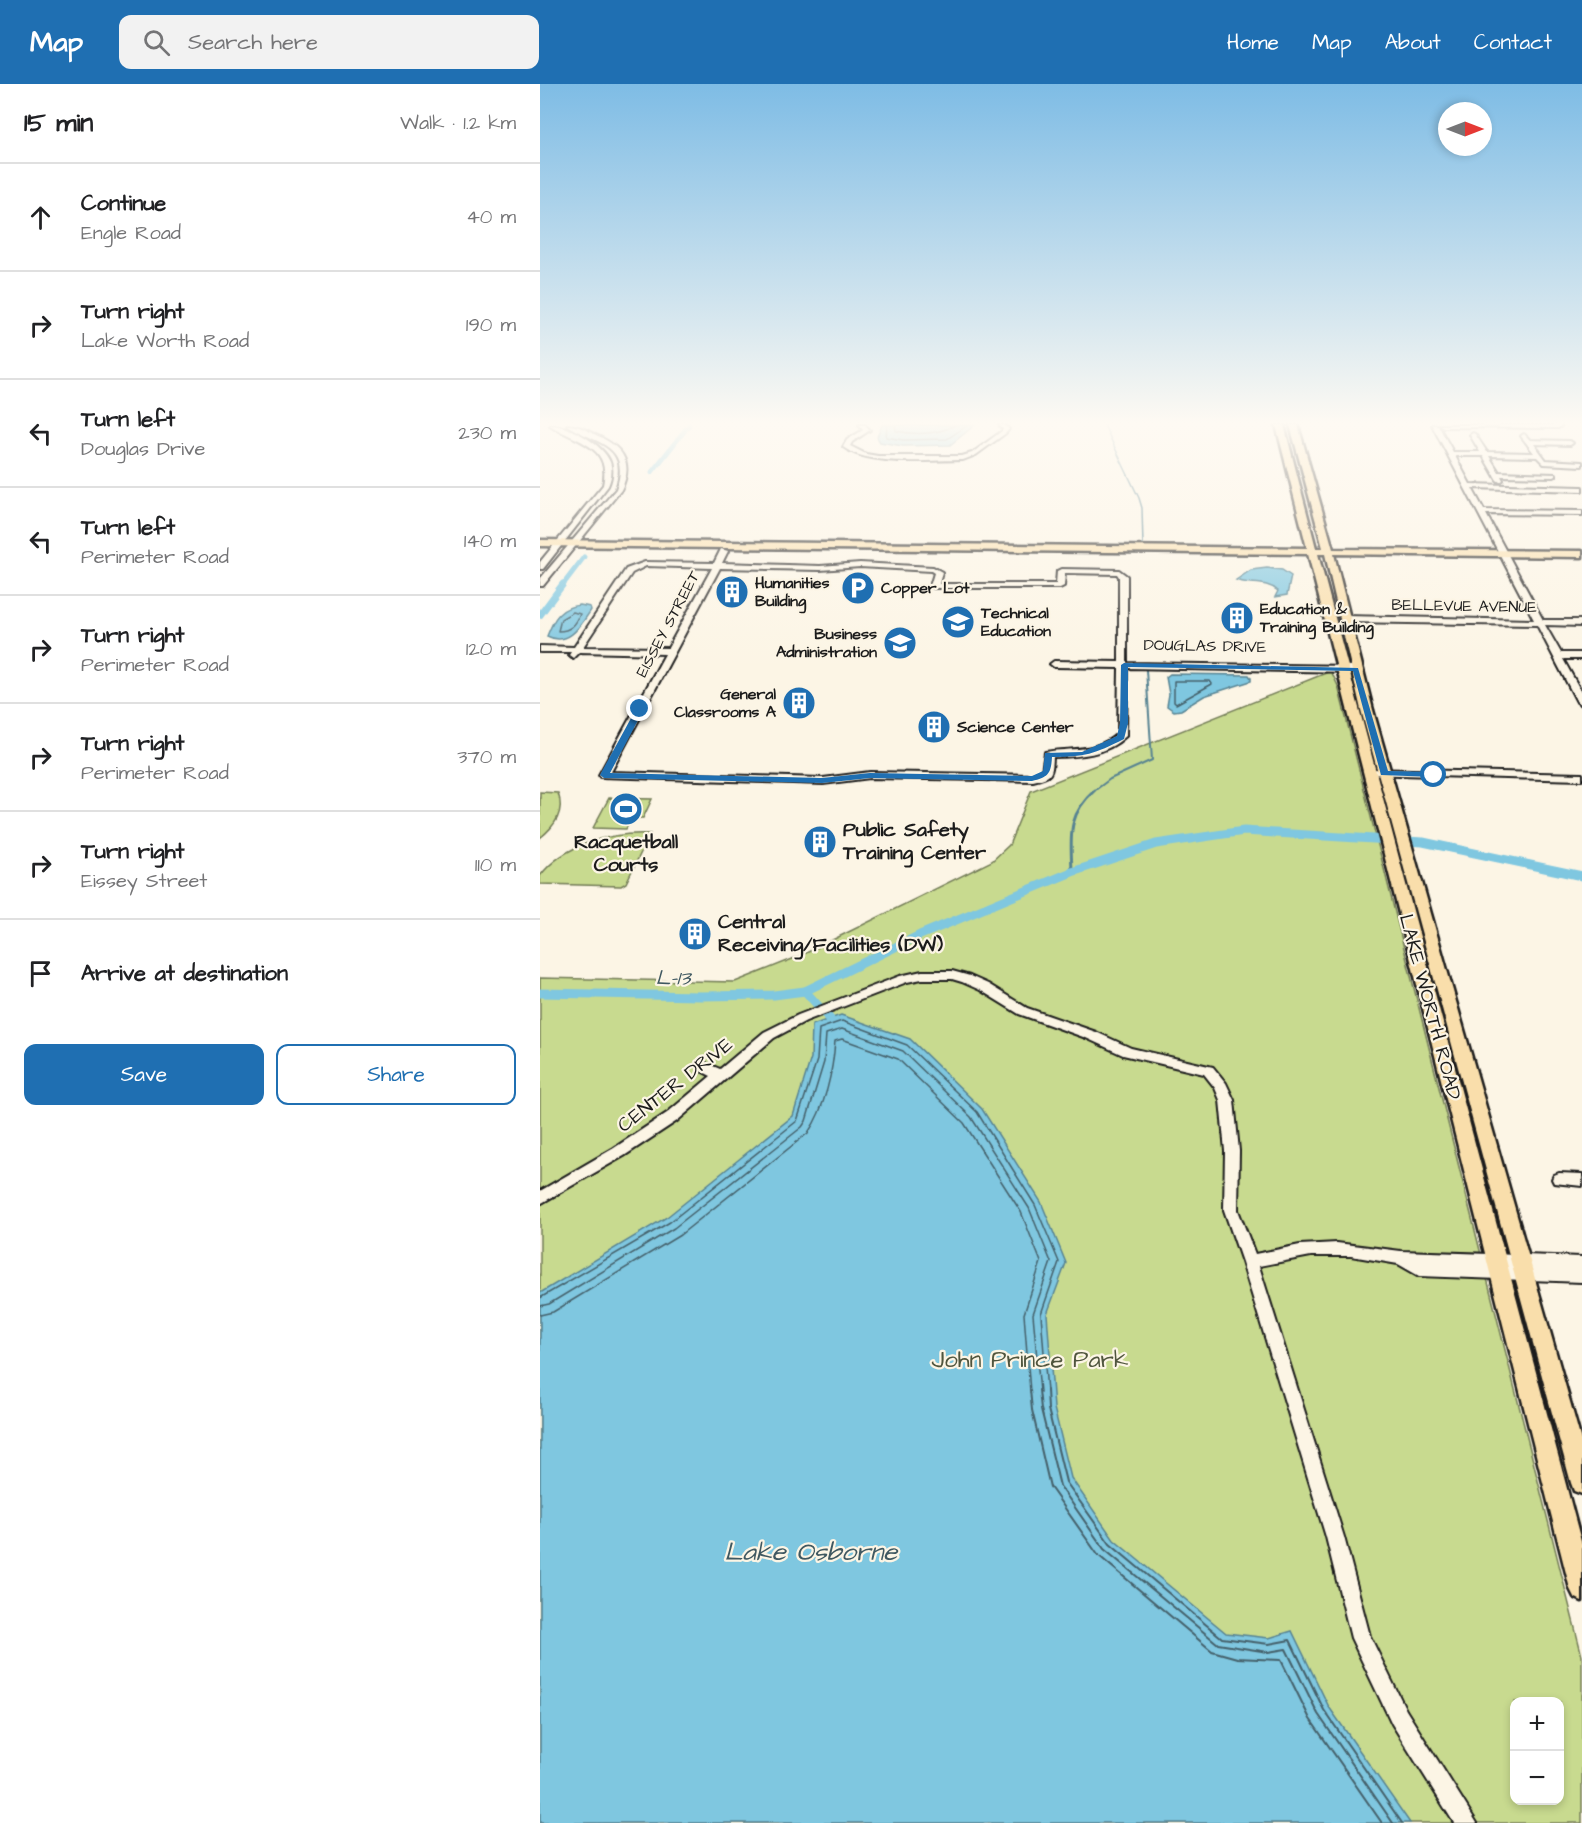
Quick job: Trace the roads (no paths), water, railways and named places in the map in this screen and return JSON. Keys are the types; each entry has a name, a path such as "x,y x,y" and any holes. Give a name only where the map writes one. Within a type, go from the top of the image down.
{"main road":[{"name":"LAKE WORTH ROAD","path":"1301,506 1313,555 1384,774 1407,853 1520,1267 1582,1483"},
{"name":"LAKE WORTH ROAD","path":"1315,506 1345,619 1348,666 1368,772 1582,1589"},
{"path":"540,543 557,546 1313,555"},
{"path":"540,550 557,546"},
{"path":"572,546 724,551 1505,556 1582,554"},
{"path":"1505,556 1582,559"},
{"path":"1400,890 1409,900 1420,928 1431,940"}],"street":[{"path":"540,567 589,506"},
{"path":"540,584 605,506"},
{"path":"1479,506 1582,702"},
{"path":"1482,512 1582,513"},
{"name":"EISSEY STREET","path":"724,551 604,775 822,781 870,775 1032,778 1043,776 1047,772 1048,754 1093,752 1121,737 1124,723 1124,662"},
{"path":"574,653 632,569 653,564 820,568 860,565 933,569 938,573 934,586 1060,586 1061,571 1119,572 1123,574 1124,662"},
{"name":"BELLEVUE AVENUE","path":"1345,619 1582,623"},
{"path":"540,649 574,653"},
{"path":"540,655 670,654"},
{"path":"1558,656 1582,656"},
{"name":"DOUGLAS DRIVE","path":"1054,662 1348,666"},
{"path":"1568,676 1582,676"},
{"path":"1368,772 1582,777"},
{"name":"CENTER DRIVE","path":"540,1198 619,1152 663,1123 769,1035 802,1018 904,979 922,975 952,975 984,987 1023,1011 1091,1035 1128,1052 1208,1070 1221,1086 1227,1101 1232,1151 1231,1210 1250,1262 1335,1537 1361,1638 1399,1718 1466,1823"},
{"path":"706,1068 721,1075"},
{"path":"1559,1179 1582,1180"},
{"path":"1250,1262 1298,1250 1318,1248 1354,1250 1404,1260 1419,1269 1497,1266 1582,1275"},
{"path":"1520,1267 1582,1263"}],"water":[{"path":"1267,568 1282,570 1291,576 1287,595 1275,597 1278,591 1268,585 1236,580 1251,570"},
{"path":"580,605 590,607 591,610 574,633 562,639 547,636 559,614 567,608"},
{"path":"1170,674 1249,675 1251,681 1204,696 1181,710 1174,711 1167,706 1169,694 1166,677"},
{"name":"Lake Osborne","path":"841,1015 910,1039 982,1109 1041,1202 1066,1263 1047,1314 1054,1408 1071,1478 1114,1540 1226,1633 1269,1638 1292,1631 1329,1707 1410,1823 540,1823 540,1293 667,1217 793,1116 811,1058 812,1025"}],"waterway":[{"path":"1141,506 1143,546"},
{"name":"L-13","path":"562,586 584,557"},
{"name":"L-13","path":"540,615 563,584"},
{"path":"1094,791 1110,779 1152,760 1146,670"},
{"path":"1072,872 1072,828 1079,809 1094,791"},
{"path":"805,991 920,935 1072,872 1156,844 1244,831 1423,842 1582,876"},
{"name":"L-13","path":"540,993 700,996 774,995 805,991"},
{"path":"805,991 830,1019"}],"place":[{"name":"Copper Lot","path":"858,588"},
{"name":"Humanities Building","path":"732,592"},
{"name":"Education & Training Building","path":"1237,618"},
{"name":"Technical Education","path":"958,622"},
{"name":"Business Administration","path":"900,643"},
{"name":"General Classrooms A","path":"799,703"},
{"name":"Science Center","path":"934,727"},
{"name":"Racquetball Courts","path":"626,809"},
{"name":"Public Safety Training Center","path":"820,842"},
{"name":"Central Receiving/Facilities (DW)","path":"695,934"}],"park label":[{"name":"John Prince Park","path":"1030,1360"}]}
